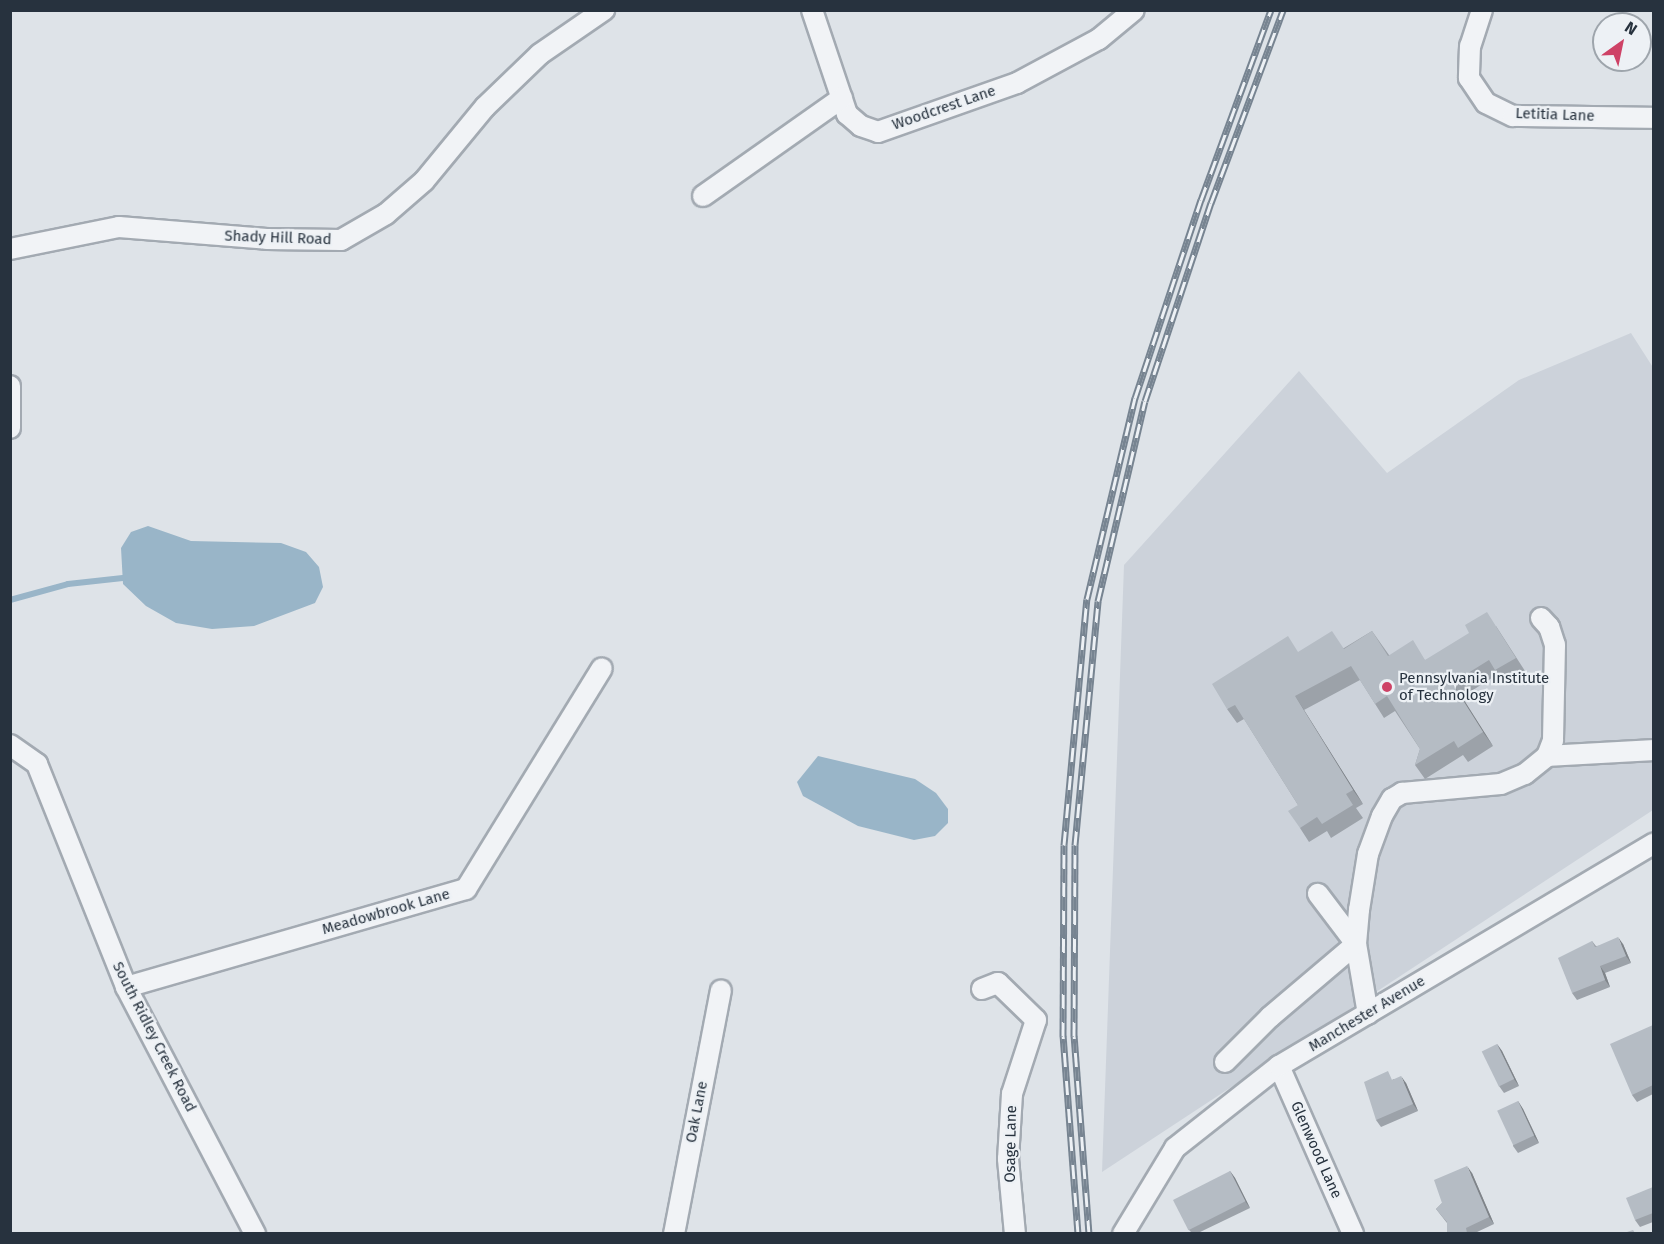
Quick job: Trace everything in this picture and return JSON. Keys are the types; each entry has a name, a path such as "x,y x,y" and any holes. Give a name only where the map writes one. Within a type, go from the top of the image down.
{"street":[{"name":"Woodcrest Lane","path":"812,10 847,114 861,126 878,132 1017,83 1099,39 1134,10"},
{"name":"Letitia Lane","path":"1482,10 1470,46 1469,78 1486,103 1513,116 1653,118"},
{"name":"Shady Hill Road","path":"10,249 119,227 267,239 341,240 386,214 424,181 485,107 540,54 602,11"},
{"path":"703,196 842,98"},
{"path":"10,386 10,428"},
{"path":"1368,1014 1356,944 1368,854 1392,799 1417,790 1460,790 1501,784 1525,774 1547,756 1553,741 1555,645 1550,627 1541,618"},
{"name":"Meadowbrook Lane","path":"126,987 466,889 602,668"},
{"name":"South Ridley Creek Road","path":"10,745 37,764 126,987 255,1233"},
{"path":"1547,756 1653,750"},
{"name":"Manchester Avenue","path":"1124,1233 1175,1148 1279,1066 1652,849"},
{"path":"1318,894 1356,944"},
{"path":"1225,1062 1270,1017 1356,944"},
{"name":"Osage Lane","path":"982,989 998,983 1036,1020 1012,1094 1008,1159 1015,1233"},
{"name":"Oak Lane","path":"674,1233 721,991"},
{"name":"Glenwood Lane","path":"1279,1066 1353,1233"}],"shaded area":[{"name":"Pennsylvania Institute of Technology","path":"1631,333 1654,369 1653,810 1102,1172 1124,565 1299,371 1387,473 1519,380"}],"water":[{"path":"148,526 191,541 281,543 306,552 319,567 323,587 315,603 254,626 212,629 176,623 146,606 123,584 121,548 131,532"},
{"path":"818,756 915,779 936,793 948,809 948,823 935,836 914,840 858,826 803,796 797,782"}],"building":[{"path":"1487,612 1516,658 1495,670 1489,660 1452,683 1483,732 1458,748 1454,741 1415,765 1420,749 1387,696 1375,704 1351,666 1295,696 1353,790 1346,794 1353,805 1322,824 1317,817 1300,828 1288,811 1298,805 1235,705 1227,709 1212,684 1288,636 1298,652 1332,631 1344,649 1372,631 1388,656 1413,640 1425,660 1469,633 1465,625"},
{"path":"1618,937 1626,956 1600,966 1605,980 1572,993 1558,958 1592,941 1595,947"},
{"path":"1653,1025 1653,1085 1632,1095 1610,1044"},
{"path":"1497,1044 1514,1079 1499,1087 1482,1051"},
{"path":"1388,1071 1392,1080 1401,1076 1413,1104 1376,1120 1364,1082"},
{"path":"1518,1101 1534,1135 1513,1145 1497,1111"},
{"path":"1467,1166 1489,1217 1466,1228 1467,1233 1447,1233 1447,1222 1436,1209 1442,1203 1434,1180"},
{"path":"1230,1171 1245,1201 1188,1230 1173,1200"},
{"path":"1653,1187 1653,1213 1635,1220 1626,1198"}],"waterway":[{"path":"10,600 68,584 123,578"}],"railway":[{"path":"1078,1234 1063,1036 1064,845 1087,599 1135,398 1201,200 1271,10"},
{"path":"1089,1234 1074,1036 1075,845 1098,601 1145,401 1211,203 1283,10"}],"place":[{"name":"Pennsylvania Institute of Technology","path":"1387,687"}]}
